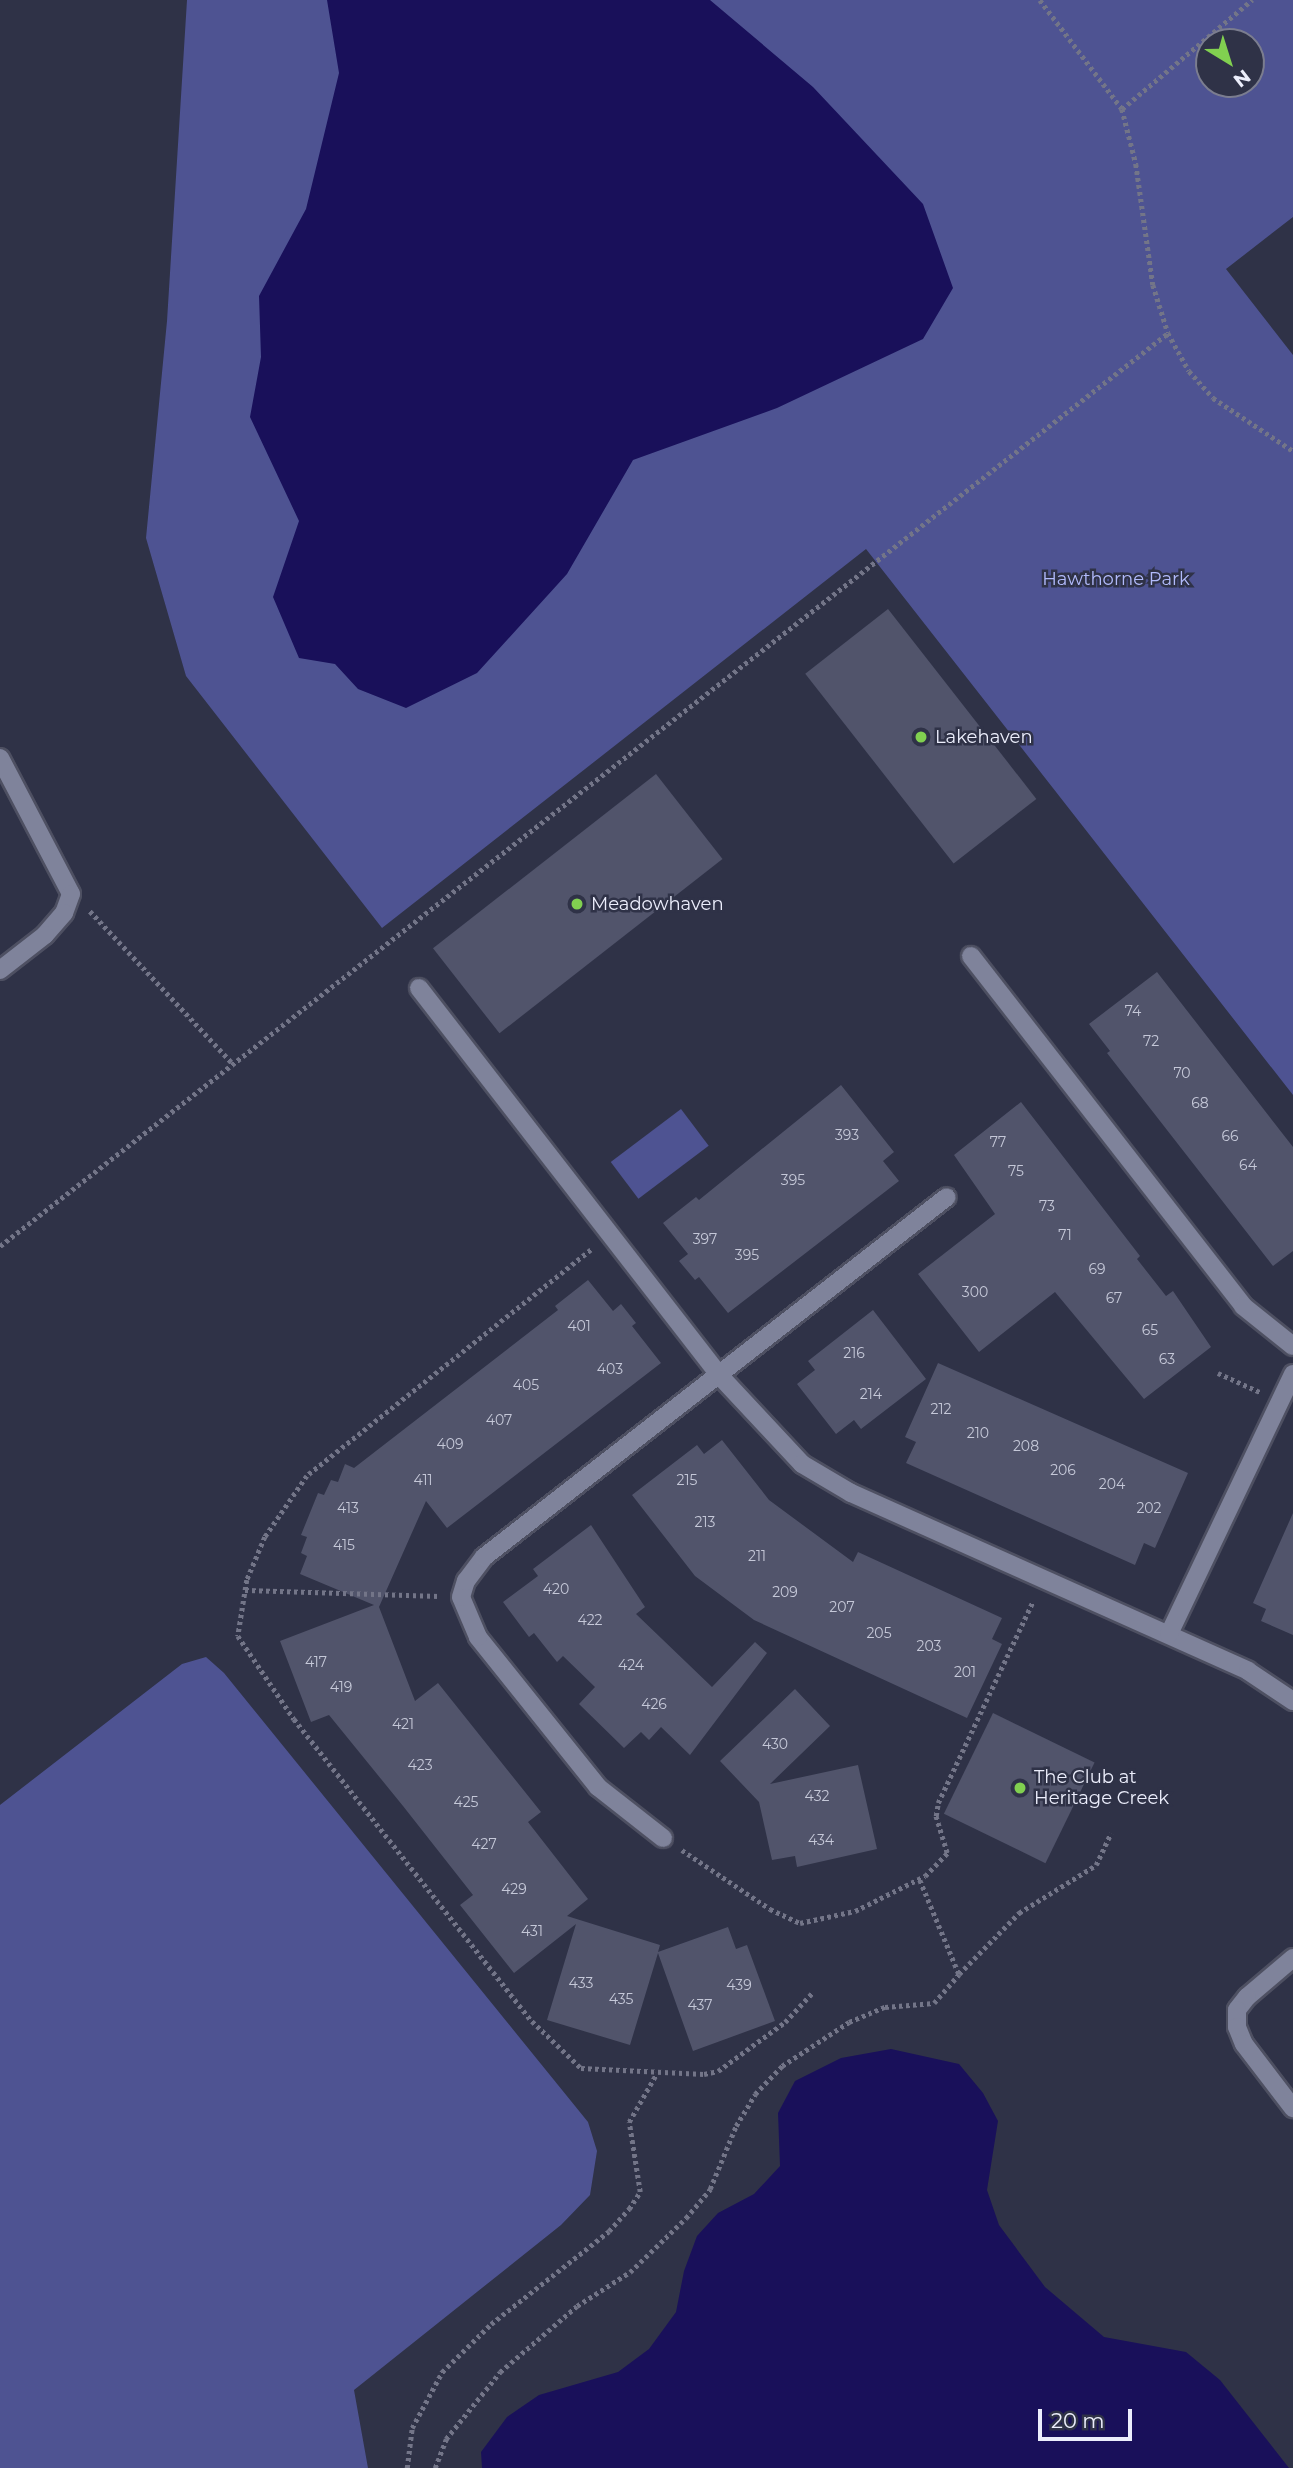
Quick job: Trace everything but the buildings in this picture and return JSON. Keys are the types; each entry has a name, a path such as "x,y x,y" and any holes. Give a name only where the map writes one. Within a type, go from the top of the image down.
{"street":[{"path":"0,758 71,894 64,913 45,935 0,970"},
{"path":"971,956 1243,1306 1293,1346"},
{"path":"419,988 719,1375 780,1445 826,1480 1248,1671 1293,1701"},
{"path":"663,1838 598,1787 478,1637 461,1597 484,1557 947,1198"},
{"path":"1169,1634 1293,1374"},
{"path":"1293,1958 1247,1997 1237,2010 1237,2027 1244,2044 1293,2108"}],"path":[{"path":"1040,0 1122,109 1136,164 1153,285 1168,333 1189,371 1213,398 1293,451"},
{"path":"1122,109 1252,0"},
{"path":"0,1247 1168,333"},
{"path":"71,894 117,934 233,1063"},
{"path":"611,1234 307,1476 265,1537 245,1590 238,1636 253,1664 532,2021 581,2068 657,2073 718,2071 785,2022 813,1992"},
{"path":"663,1838 771,1909 800,1923 855,1911 920,1880 943,1862 947,1853 936,1816 938,1803 1044,1578"},
{"path":"245,1590 461,1597"},
{"path":"435,2468 446,2439 500,2372 577,2306 629,2272 686,2218 710,2189 736,2126 755,2094 782,2066 849,2022 885,2007 934,2003 1019,1913 1096,1865 1111,1833"},
{"path":"920,1880 959,1974"},
{"path":"407,2468 412,2428 442,2372 491,2324 610,2231 640,2192 629,2122 657,2073"}],"green space":[{"name":"Hawthorne Park","path":"187,0 1293,0 1293,217 1226,269 1293,355 1293,1095 866,549 382,928 186,676 146,538 167,321"},
{"path":"681,1109 709,1146 638,1199 611,1162"},
{"path":"206,1657 224,1673 588,2122 597,2151 590,2195 561,2225 354,2390 368,2468 0,2468 0,1805 182,1664"}],"shaded area":[{"path":"327,0 710,0 813,87 923,204 953,288 923,339 777,408 633,460 567,574 477,673 406,708 358,689 335,664 299,658 273,597 299,521 250,417 261,357 259,296 306,209 339,73"},
{"path":"891,2049 959,2064 983,2093 998,2121 987,2190 999,2225 1045,2287 1104,2337 1186,2352 1220,2380 1289,2468 482,2468 481,2452 507,2417 539,2395 618,2372 649,2349 676,2312 684,2271 697,2236 718,2213 754,2194 780,2166 778,2113 795,2081 841,2058"}],"place":[{"name":"Lakehaven","path":"921,737"},
{"name":"Meadowhaven","path":"577,904"},
{"name":"The Club at Heritage Creek","path":"1020,1788"}]}
